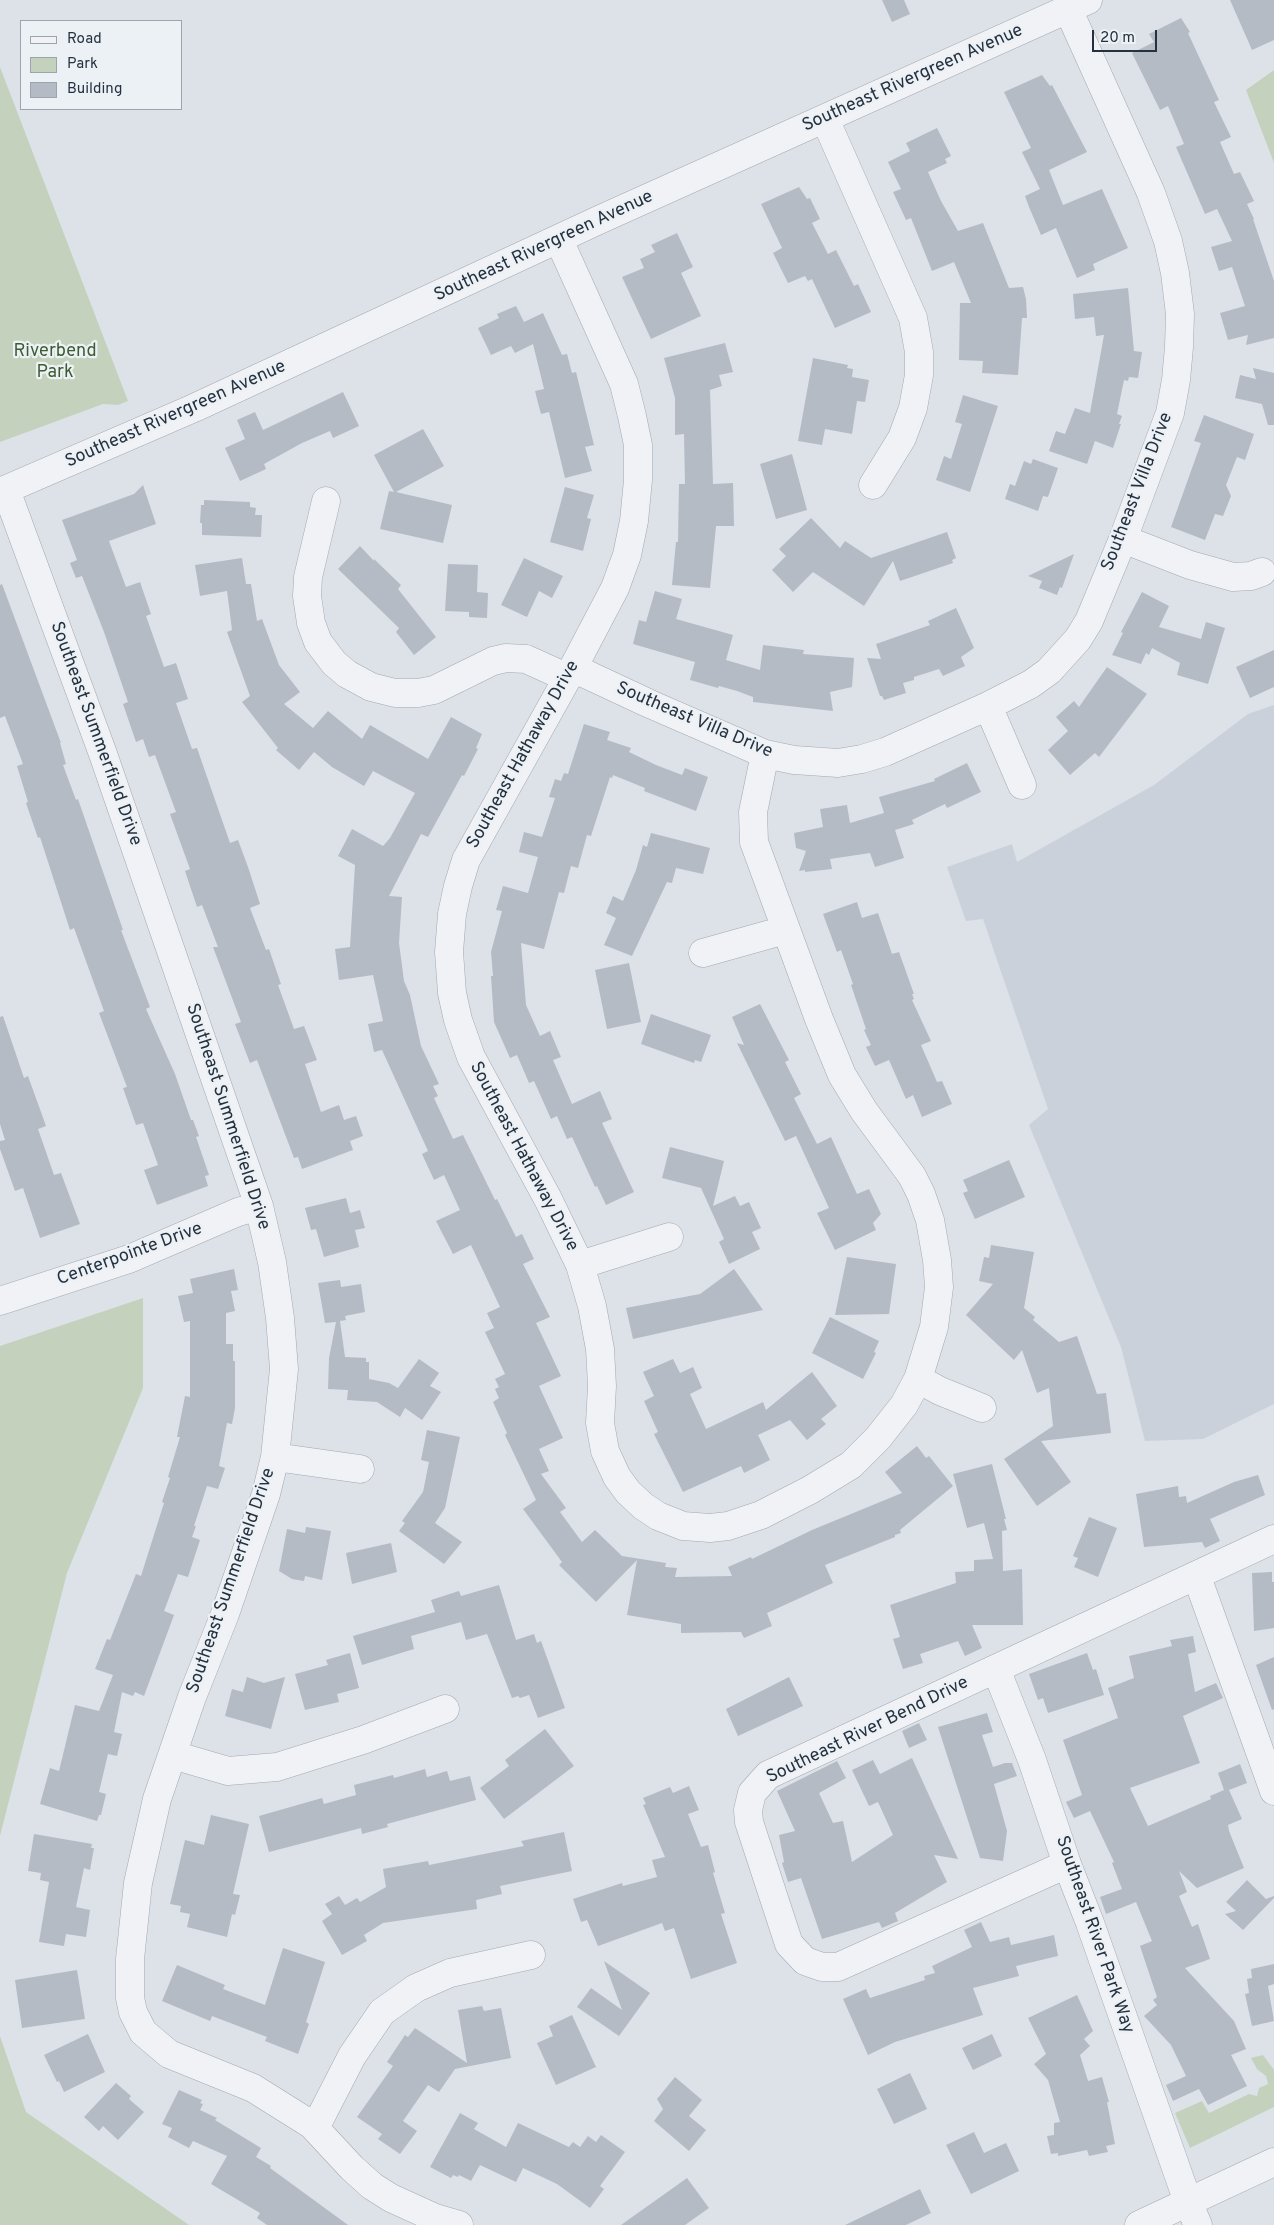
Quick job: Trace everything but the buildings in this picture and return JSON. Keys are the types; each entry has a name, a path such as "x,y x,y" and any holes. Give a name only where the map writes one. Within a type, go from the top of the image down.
{"street":[{"name":"Southeast Rivergreen Avenue","path":"3,491 194,408 1078,4"},
{"name":"Southeast Villa Drive","path":"326,501 308,577 306,596 311,623 318,642 334,663 347,674 371,687 394,693 418,693 434,690 493,661 506,658 526,660 570,673 650,704 765,754 794,760 838,763 862,759 885,752 988,706 1031,684 1065,656 1089,621 1123,539 1170,413 1177,372 1180,314 1175,273 1168,240 1078,4"},
{"path":"824,119 913,318 919,352 919,375 913,408 902,438 873,485"},
{"name":"Southeast Hathaway Drive","path":"559,240 624,384 638,444 638,480 634,520 627,555 615,588 466,860 452,914 450,952 452,993 458,1020 471,1057 548,1199 580,1265 592,1306 600,1349 602,1386 600,1423 605,1451 617,1477 638,1502 658,1516 683,1526 710,1528 728,1526 761,1515 840,1472 878,1438 904,1405 918,1379 934,1327 939,1287 937,1260 930,1220 912,1176 864,1111 842,1075 785,930 754,842 753,812 765,754"},
{"name":"Southeast Summerfield Drive","path":"3,491 104,754 259,1206 272,1262 280,1318 284,1369 275,1457 266,1494 241,1568 157,1799 138,1883 130,1959 130,1998 133,2012 144,2032 169,2054 253,2088 315,2128 352,2168 372,2186 391,2198 435,2218 459,2225"},
{"path":"1123,539 1190,565 1233,577 1251,576 1262,572"},
{"path":"988,706 1022,785"},
{"path":"703,953 785,930"},
{"name":"Centerpointe Drive","path":"0,1301 129,1258 238,1212 259,1206"},
{"name":"Southeast Hathaway Drive","path":"580,1265 669,1237"},
{"path":"918,1379 982,1408"},
{"path":"275,1457 360,1469"},
{"name":"Southeast River Bend Drive","path":"1067,1864 838,1967 822,1967 805,1961 789,1944 748,1822 748,1810 752,1793 762,1779 800,1759 1197,1577 1274,1539"},
{"path":"1197,1577 1274,1791"},
{"name":"Southeast River Park Way","path":"996,1669 1038,1778 1193,2214"},
{"path":"173,1754 228,1771 277,1767 362,1740 445,1709"},
{"path":"315,2128 352,2056 382,2012 416,1988 450,1973 531,1956"},
{"path":"1139,2225 1193,2214 1274,2162"}],"shaded area":[{"path":"1274,705 1274,1404 1203,1439 1145,1441 1121,1347 1029,1125 1048,1109 983,919 966,921 947,867 1012,844 1017,862 1154,785 1248,714"}],"green space":[{"name":"Riverbend Park","path":"0,67 128,401 118,405 103,404 0,442"},
{"path":"1274,70 1274,163 1246,90"},
{"path":"143,1298 143,1388 67,1573 0,1836 0,1346"},
{"path":"0,2036 26,2112 189,2225 0,2225"},
{"path":"1263,2055 1274,2070 1274,2107 1190,2148 1175,2113 1202,2101 1209,2113 1249,2094 1257,2096 1259,2088 1268,2084 1266,2076 1257,2069 1251,2058"}]}
